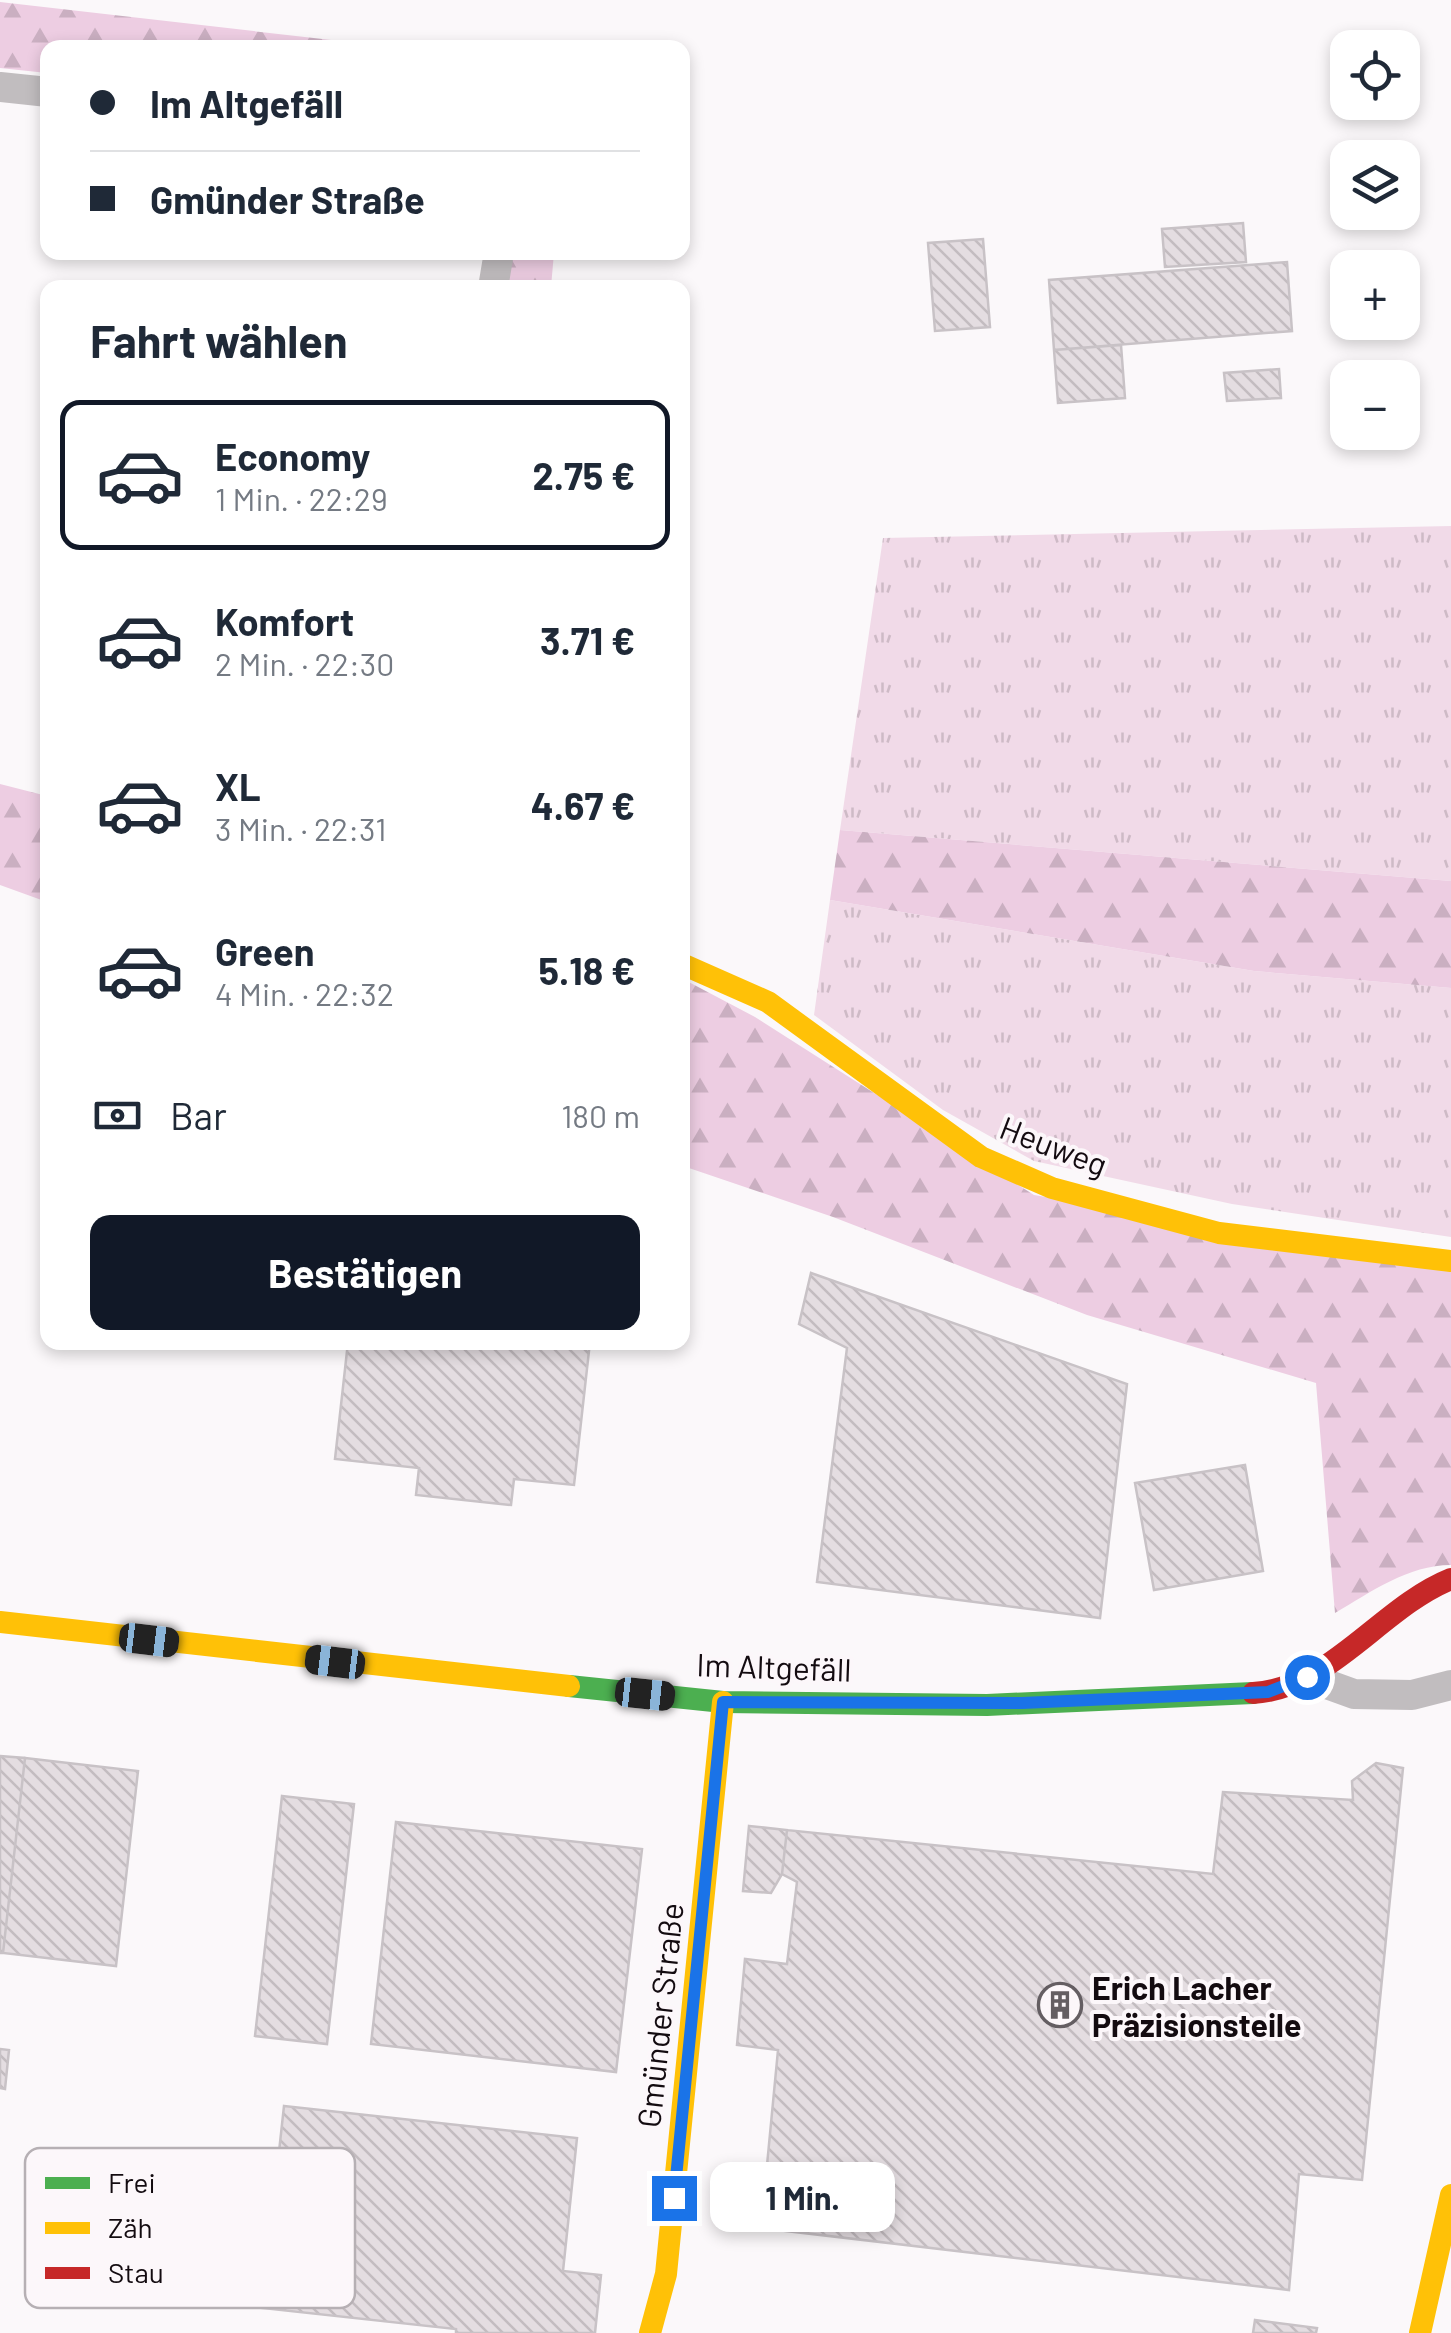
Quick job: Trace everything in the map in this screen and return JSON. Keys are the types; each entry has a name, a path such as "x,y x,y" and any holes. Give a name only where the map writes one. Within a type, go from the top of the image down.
{"street":[{"path":"0,87 40,91"},
{"name":"Heuweg","path":"690,968 768,1002 981,1157 1052,1188 1219,1233 1451,1261"},
{"name":"Im Altgefäll","path":"0,1622 723,1702 1005,1704 1268,1692 1307,1677 1397,1607 1429,1586 1451,1579"},
{"path":"1307,1677 1354,1694 1412,1695 1451,1685"},
{"name":"Gmünder Straße","path":"650,2333 666,2274 723,1702"},
{"path":"1420,2333 1451,2195"}],"green space":[{"path":"0,2 331,40 40,40 40,72 0,68"},
{"path":"511,260 553,260 552,280 507,280"},
{"path":"1451,526 1451,881 840,830 883,538"},
{"path":"0,784 40,794 40,899 0,885"},
{"path":"840,830 1451,881 1451,988 1254,971 830,900"},
{"path":"830,900 1254,971 1451,988 1451,1237 1232,1204 1034,1161 943,1110 814,1015"},
{"path":"690,983 755,1017 1034,1195 1451,1264 1451,1565 1405,1575 1335,1613 1316,1383 1087,1315 833,1217 690,1168"}],"building":[{"path":"1243,223 1246,262 1165,267 1162,229"},
{"path":"983,239 990,327 935,331 928,243"},
{"path":"1287,262 1292,331 1054,350 1049,280"},
{"path":"1121,345 1125,398 1058,403 1054,350"},
{"path":"1279,369 1281,398 1227,401 1224,373"},
{"path":"811,1273 1127,1384 1100,1618 817,1582 847,1348 799,1324"},
{"path":"347,1350 589,1350 574,1485 514,1479 511,1505 416,1495 419,1468 335,1459"},
{"path":"1245,1465 1263,1571 1154,1590 1135,1483"},
{"path":"0,1756 25,1758 3,1953 0,1953"},
{"path":"25,1758 138,1771 116,1966 3,1953"},
{"name":"Erich Lacher Präzisionsteile","path":"1376,1763 1403,1768 1362,2180 1299,2174 1289,2290 761,2228 778,2050 737,2045 745,1959 787,1964 797,1882 782,1874 787,1830 1213,1874 1223,1792 1353,1800 1352,1781"},
{"path":"282,1796 354,1804 327,2044 255,2036"},
{"path":"396,1822 642,1849 616,2072 371,2044"},
{"path":"749,1826 787,1830 782,1874 771,1893 743,1891"},
{"path":"0,2049 9,2050 5,2089 0,2088"},
{"path":"284,2106 577,2138 563,2271 601,2275 595,2333 456,2333 456,2329 262,2308 355,2308 355,2148 279,2148"},
{"path":"1255,2320 1317,2328 1316,2333 1253,2333"}],"traffic: fast":[{"path":"569,1686 723,1702 987,1705 1253,1693"}],"traffic: slow":[{"path":"690,968 768,1002 981,1157 1052,1188 1219,1233 1451,1261"},
{"path":"0,1622 569,1686"},
{"path":"650,2333 666,2274 723,1702"},
{"path":"1420,2333 1451,2195"}],"traffic: jam":[{"path":"1253,1693 1281,1688 1307,1677 1401,1608 1451,1579"}],"place":[{"name":"Erich Lacher Präzisionsteile","path":"1060,2005"}],"route":[{"path":"674,2198 723,1702 986,1705 1268,1692 1307,1677"}]}
